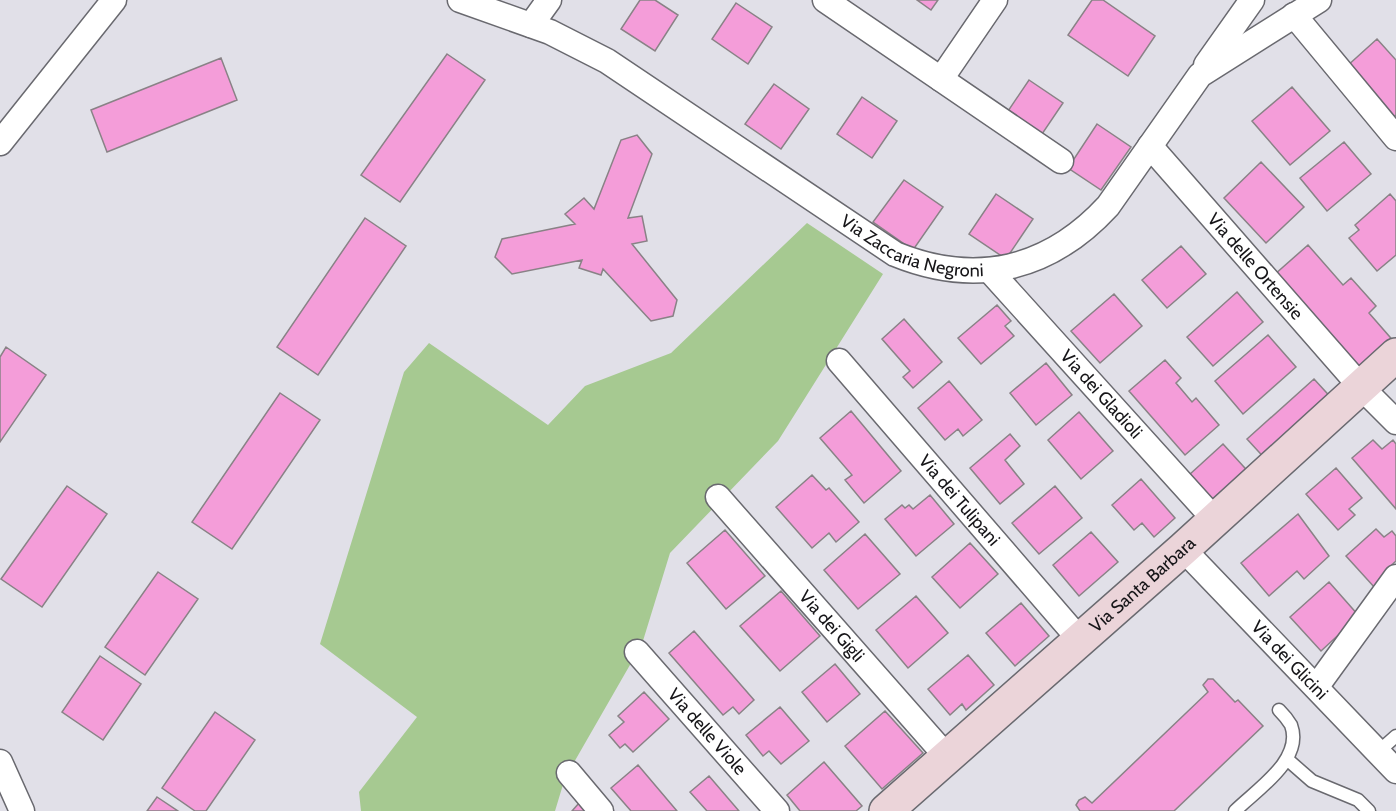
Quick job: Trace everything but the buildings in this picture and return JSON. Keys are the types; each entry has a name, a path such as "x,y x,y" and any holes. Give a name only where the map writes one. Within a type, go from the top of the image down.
{"street":[{"path":"0,143 114,0"},
{"name":"Via Zaccaria Negroni","path":"460,0 569,41 626,72 895,254 940,268 990,271 1033,259 1090,224 1108,206 1200,75 1318,0"},
{"path":"531,25 549,0"},
{"path":"825,0 1062,161"},
{"path":"941,79 995,0"},
{"path":"1200,75 1252,0"},
{"path":"1294,15 1396,138"},
{"name":"Via delle Ortensie","path":"1150,146 1361,387 1396,422"},
{"name":"Via dei Gladioli","path":"990,271 1215,519"},
{"name":"Via Santa Barbara","path":"886,811 1183,549 1396,355"},
{"name":"Via dei Tulipani","path":"839,362 1080,640"},
{"name":"Via dei Gigli","path":"717,497 947,757"},
{"name":"Via dei Glicini","path":"1183,549 1317,686 1396,771"},
{"path":"1317,686 1396,577"},
{"name":"Via delle Viole","path":"637,652 777,811"},
{"path":"0,762 22,811"},
{"path":"569,773 601,811"}],"lane":[{"path":"1235,811 1288,760 1293,742 1291,725 1279,710"},
{"path":"1378,752 1396,736"},
{"path":"1288,760 1312,781 1358,800 1369,811"}],"green space":[{"path":"807,223 883,274 778,441 670,553 642,644 565,778 555,811 361,811 359,792 417,717 320,644 404,372 429,343 548,425 585,386 671,353"}]}
